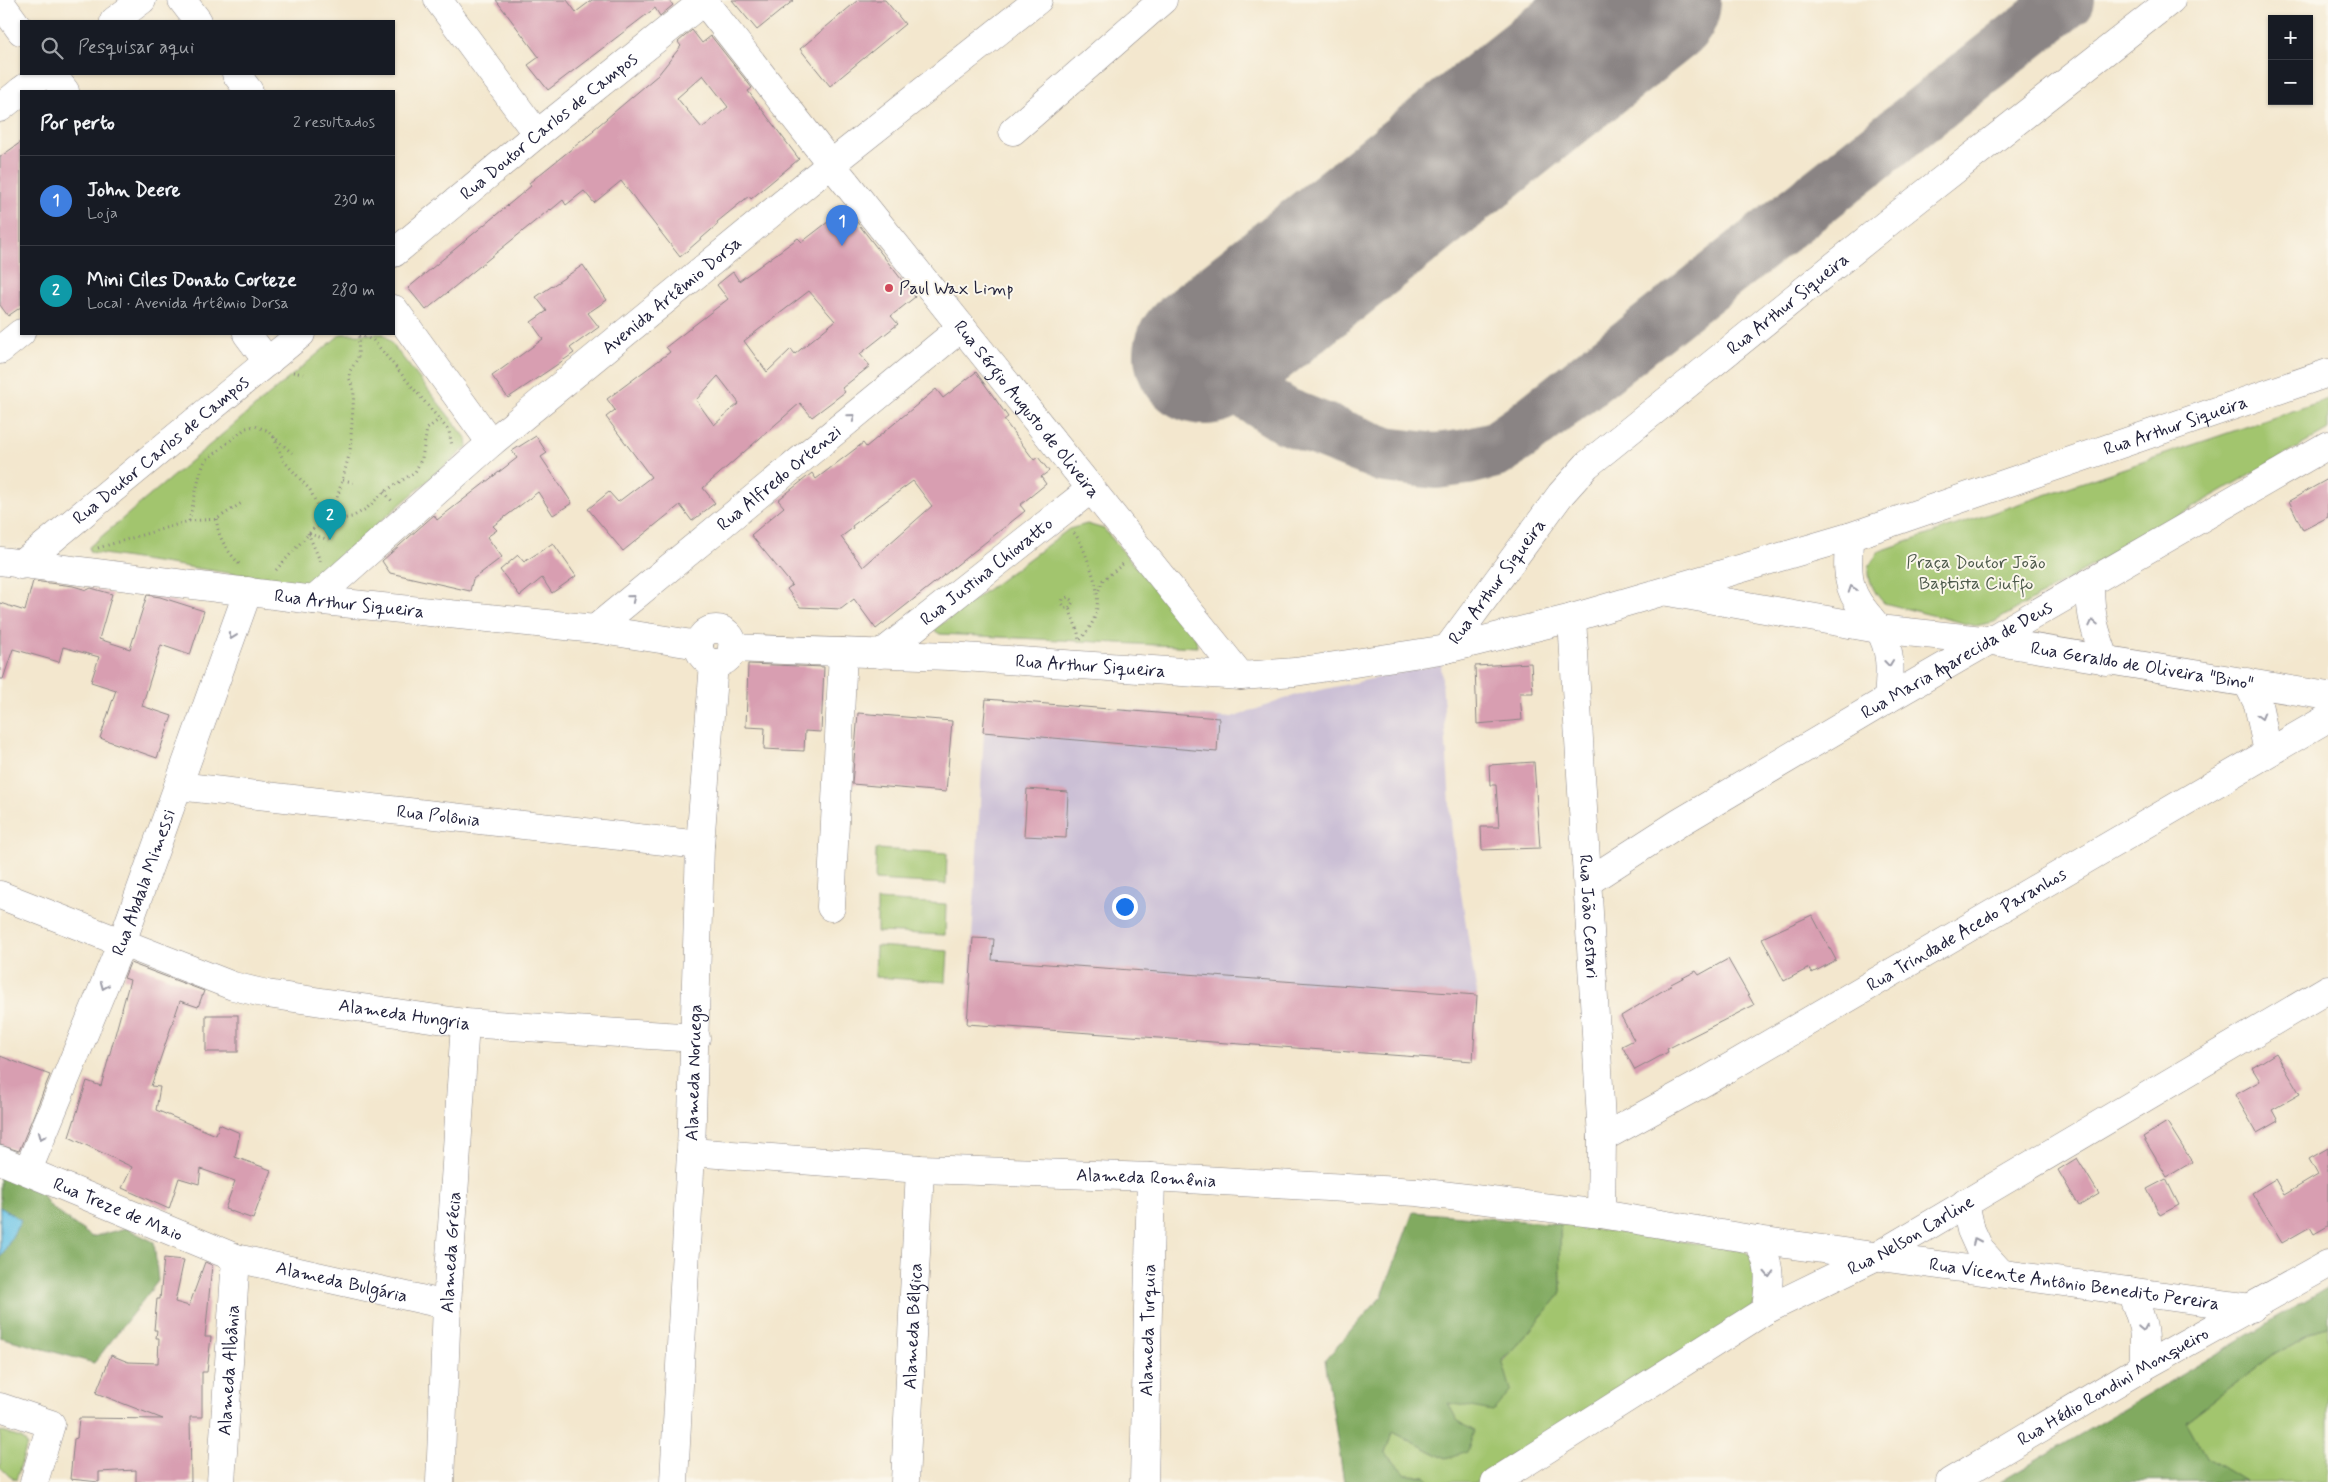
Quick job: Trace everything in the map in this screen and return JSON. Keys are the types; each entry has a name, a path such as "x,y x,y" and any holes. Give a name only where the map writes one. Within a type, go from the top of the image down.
{"street":[{"path":"115,20 142,0"},
{"path":"182,0 197,20"},
{"path":"438,0 537,134"},
{"name":"Rua Doutor Carlos de Campos","path":"395,252 537,134 704,0"},
{"name":"Rua Sérgio Augusto de Oliveira","path":"704,0 831,164 1241,676"},
{"name":"Avenida Artêmio Dorsa","path":"314,600 491,443 831,164 1038,0"},
{"path":"1013,131 1163,0"},
{"name":"Rua Arthur Siqueira","path":"1447,649 1561,494 1587,465 1895,217 2171,0"},
{"path":"0,2 20,30"},
{"path":"22,90 43,75"},
{"path":"53,75 64,90"},
{"path":"237,75 248,90"},
{"path":"0,108 20,92"},
{"path":"395,310 491,443"},
{"name":"Rua Alfredo Ortenzi","path":"595,629 962,327"},
{"path":"0,350 20,334"},
{"path":"247,335 279,367"},
{"name":"Rua Doutor Carlos de Campos","path":"10,563 279,367 300,335"},
{"name":"Rua Arthur Siqueira","path":"10,563 248,580 314,600 595,629 715,652 843,652 949,656 1241,676 1295,672 1447,649 1572,618 1850,537 2328,373"},
{"name":"Rua Maria Aparecida de Deus","path":"1589,881 1679,823 1888,699 1992,641 2328,445"},
{"name":"Rua Justina Chiovatto","path":"882,654 1091,489"},
{"path":"1850,537 1848,571 1851,588 1860,607 1878,629 1887,648 1891,667 1888,699"},
{"name":"Rua Abdala Mimessi","path":"28,1170 122,942 178,786 248,580"},
{"path":"2090,584 2093,627 2106,661"},
{"name":"Rua Geraldo de Oliveira \"Bino\"","path":"1660,591 1878,629 1992,641 2328,696"},
{"name":"Rua João Cestari","path":"1572,618 1589,881 1602,1138 1600,1214"},
{"name":"Alameda Noruega","path":"674,1482 692,1152 700,845 715,652"},
{"path":"831,907 843,652"},
{"path":"2246,682 2258,704 2263,720 2268,752"},
{"name":"Rua Trindade Acedo Paranhos","path":"1602,1138 1706,1081 2328,718"},
{"name":"Rua Polônia","path":"178,786 700,845"},
{"name":"Alameda Hungria","path":"0,895 233,986 258,992 465,1023 696,1038"},
{"name":"Rua Nelson Carline","path":"1495,1482 1766,1310 1877,1256 2328,989"},
{"name":"Alameda Grécia","path":"440,1482 446,1305 465,1023"},
{"name":"Alameda Romênia","path":"692,1152 920,1169 1151,1177 1416,1192 1600,1214"},
{"name":"Rua Treze de Maio","path":"0,1160 28,1170 236,1258"},
{"name":"Alameda Bélgica","path":"905,1482 920,1169"},
{"name":"Alameda Turquia","path":"1144,1482 1151,1177"},
{"path":"1965,1203 1971,1230 1980,1250 1999,1272"},
{"name":"Rua Vicente Antônio Benedito Pereira","path":"1600,1214 1757,1240 2252,1308"},
{"path":"1757,1240 1768,1258 1770,1278 1766,1310"},
{"name":"Alameda Bulgária","path":"236,1258 446,1305"},
{"name":"Alameda Albânia","path":"221,1482 236,1258"},
{"name":"Rua Hédio Rondini Monqueiro","path":"1950,1482 2143,1367 2328,1264"},
{"path":"2130,1291 2141,1314 2146,1339 2143,1367"},
{"path":"0,1407 51,1424 34,1482"}],"path":[{"path":"321,525 336,502 350,452 354,392 348,378 358,358 359,335 373,340 449,431 452,440 449,451"},
{"path":"279,367 302,374"},
{"path":"271,571 277,570 308,533 321,525 352,517 366,509 384,492 415,472 422,458 427,429 444,415"},
{"path":"189,522 200,474 210,455 246,428 255,426 274,436 292,453"},
{"path":"274,436 283,460 310,490 317,505 321,525"},
{"path":"343,480 356,483"},
{"path":"95,549 189,522 217,519 243,502"},
{"path":"217,519 216,525 225,546 241,566 248,580"},
{"path":"1069,528 1077,536 1086,556 1099,595"},
{"path":"308,533 330,540"},
{"path":"308,533 322,565"},
{"path":"1069,608 1078,632 1079,642 1088,632 1094,618 1099,586 1103,580 1130,559"}],"shaded area":[{"path":"1441,664 1452,835 1477,995 1473,1061 967,1024 986,699 1232,718 1293,696"}],"green space":[{"path":"340,335 385,335 467,439 468,446 307,585 90,552 89,547"},
{"name":"Praça Doutor João Baptista Ciuffo","path":"2328,399 2328,430 1994,622 1975,626 1884,603 1872,586 1869,576 1870,565 1880,551"},
{"path":"1087,524 1104,529 1196,638 1197,647 940,634 935,631 936,628 1069,529"},
{"path":"876,849 947,853 946,884 875,880"},
{"path":"877,900 946,904 945,935 877,932"},
{"path":"876,946 948,951 946,982 875,977"},
{"path":"0,1165 30,1179 52,1208 92,1237 126,1228 154,1242 158,1281 94,1363 0,1337"},
{"path":"1413,1212 1560,1224 1561,1294 1516,1347 1502,1360 1511,1390 1493,1411 1448,1403 1457,1420 1474,1431 1467,1452 1446,1459 1393,1432 1385,1452 1406,1475 1425,1476 1431,1482 1344,1482 1325,1360 1382,1296"},
{"path":"1560,1224 1743,1250 1760,1267 1758,1294 1751,1311 1477,1482 1431,1482 1425,1476 1406,1475 1385,1452 1393,1432 1446,1459 1473,1431 1457,1421 1448,1403 1462,1404 1516,1347 1561,1294"},
{"path":"2328,1288 2328,1324 2272,1356 2186,1421 2206,1457 2245,1481 2000,1482"},
{"path":"2328,1324 2328,1482 2243,1482 2206,1457 2186,1421 2272,1356"},
{"path":"0,1431 23,1439 27,1445 16,1480 0,1467"}],"water":[{"path":"0,1207 21,1220 0,1259"}],"building":[{"path":"496,0 567,0 576,12 592,0 669,0 673,5 660,16 655,8 548,90 528,65 539,57"},
{"path":"732,0 794,0 757,30"},
{"path":"858,0 885,0 905,24 830,86 800,49"},
{"path":"692,30 702,43 711,36 752,88 748,91 799,159 751,199 749,196 717,222 718,224 680,257 621,181 594,203 584,191 566,205 563,200 550,209 426,310 408,288 531,186 529,183 594,131 658,75 681,46 678,42","holes":["703,75 728,107 702,128 677,98"]},
{"path":"20,143 20,308 8,316 0,305 0,157"},
{"path":"846,208 915,297 891,316 898,324 860,354 870,366 842,388 845,392 812,417 800,403 703,488 715,503 692,521 680,505 623,551 588,509 609,492 618,502 651,477 606,417 615,410 607,399 670,352 666,347 728,299 717,285 724,279 733,272 739,281 798,238 802,242","holes":["809,291 835,321 795,354 791,349 767,372 744,341","718,376 739,403 714,425 696,400"]},
{"path":"583,265 607,300 588,313 599,327 570,348 574,353 508,398 492,376 543,339 531,322 547,311 536,297"},
{"path":"976,372 1008,417 1004,420 1034,460 1038,457 1049,471 1041,477 1046,484 1020,505 1025,511 876,629 854,599 841,609 800,607 787,589 792,585 751,535 784,507 778,500 812,473 816,479 863,443 866,447 936,389 943,398","holes":["913,481 932,506 863,567 841,537 853,528 852,526"]},
{"path":"536,436 547,453 541,457 572,503 553,515 538,492 493,526 497,530 487,537 502,557 473,579 470,591 390,573 382,561 434,515 437,520 517,458 512,451"},
{"path":"2328,479 2328,517 2303,530 2289,501"},
{"path":"553,543 576,576 552,593 542,578 520,596 500,570 518,555 524,562"},
{"path":"33,581 73,586 87,590 91,588 112,594 99,639 130,649 147,595 160,597 204,611 190,655 161,645 142,706 172,716 157,758 100,738 116,690 91,682 99,657 63,647 59,662 13,649 3,679 0,679 0,603 25,611"},
{"path":"1531,663 1533,693 1520,693 1522,720 1477,724 1475,666"},
{"path":"748,664 824,667 821,732 805,731 804,751 764,749 765,728 746,727"},
{"path":"986,699 1219,718 1217,752 983,732"},
{"path":"858,713 952,721 946,792 852,784"},
{"path":"1534,762 1540,848 1482,850 1481,827 1499,827 1496,785 1490,785 1489,765"},
{"path":"1027,789 1068,792 1066,838 1024,836"},
{"path":"1812,915 1836,960 1812,973 1809,968 1784,981 1762,938"},
{"path":"973,938 994,939 992,960 1477,995 1473,1061 967,1024"},
{"path":"1728,959 1754,1005 1667,1049 1668,1052 1635,1070 1622,1046 1634,1040 1621,1016 1671,984 1696,971 1699,975"},
{"path":"130,963 204,991 198,1007 180,1001 151,1086 160,1087 156,1110 216,1135 219,1124 240,1133 235,1157 271,1170 253,1219 225,1209 235,1181 201,1169 199,1184 179,1178 169,1209 122,1188 132,1167 69,1137 87,1081 101,1086 130,980 124,978"},
{"path":"206,1015 238,1015 238,1052 206,1052"},
{"path":"2276,1053 2300,1094 2272,1110 2278,1121 2257,1133 2235,1095 2260,1081 2252,1068"},
{"path":"0,1056 50,1075 19,1151 0,1145"},
{"path":"2167,1122 2192,1162 2167,1177 2143,1137"},
{"path":"2328,1148 2328,1226 2314,1234 2310,1227 2282,1243 2252,1193 2275,1179 2284,1195 2318,1175 2309,1159"},
{"path":"2077,1158 2099,1194 2079,1206 2058,1170"},
{"path":"2166,1179 2179,1205 2160,1215 2147,1189"},
{"path":"164,1258 184,1260 175,1302 189,1306 205,1262 212,1265 205,1337 211,1337 207,1372 202,1372 202,1417 190,1417 191,1482 136,1482 136,1470 99,1472 99,1482 70,1479 74,1439 77,1438 79,1418 163,1419 96,1393 111,1355 128,1362 158,1363 159,1338 156,1338 157,1330 154,1330 157,1299 160,1299"}],"taxiway":[{"path":"1205,354 1251,394 1284,415 1385,455 1436,461 1467,457 1495,450 1524,430 2067,0"}],"runway":[{"path":"1205,354 1650,0"}],"place":[{"name":"John Deere","path":"842,246"},
{"name":"Paul Wax Limp","path":"889,288"},
{"name":"Mini Ciles Donato Corteze","path":"330,540"}]}
